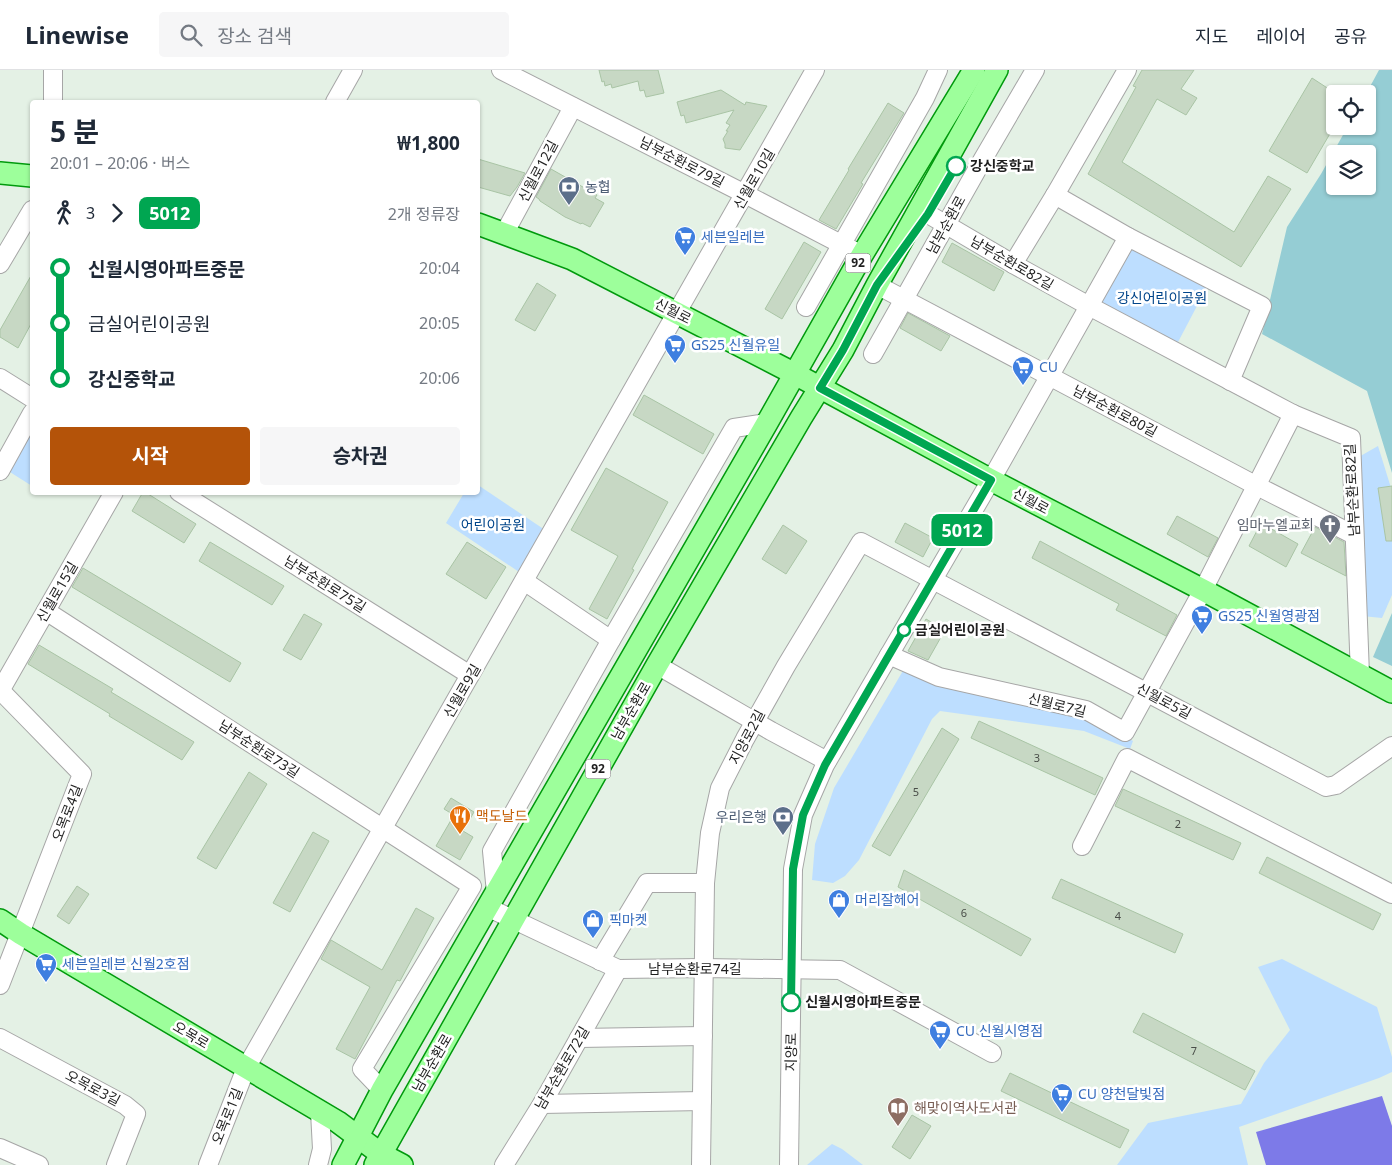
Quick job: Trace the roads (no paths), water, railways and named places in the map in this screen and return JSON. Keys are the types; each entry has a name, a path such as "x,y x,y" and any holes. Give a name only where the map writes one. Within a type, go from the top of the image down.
{"main road":[{"name":"남부순환로","path":"924,154 958,70"},
{"name":"남부순환로","path":"343,1165 382,1090 862,255 974,70"},
{"name":"남부순환로","path":"378,1159 657,665 801,418 843,350 877,285 997,70"},
{"name":"남부순환로","path":"877,285 937,220 1013,70"},
{"path":"0,173 30,176"},
{"name":"신월로","path":"480,225 572,259 795,374 1392,692"},
{"name":"오목로","path":"0,920 338,1122 378,1159"},
{"path":"378,1159 402,1165"}],"street":[{"path":"53,70 53,100"},
{"path":"336,100 353,70"},
{"name":"남부순환로79길","path":"500,70 862,255"},
{"name":"신월로10길","path":"677,313 815,70"},
{"path":"806,307 925,98 938,70"},
{"name":"남부순환로","path":"873,354 904,299 937,220 982,159 1035,70"},
{"path":"1013,264 1127,70"},
{"name":"신월로12길","path":"504,234 573,107"},
{"path":"1055,195 1128,237 1262,306 1230,381"},
{"path":"0,264 30,213"},
{"name":"남부순환로82길","path":"937,220 1089,306 1230,381 1294,414 1351,438 1360,675"},
{"name":"지양로","path":"789,1165 793,869 803,815 827,761 933,581 1128,237"},
{"name":"남부순환로80길","path":"877,285 1257,486 1354,535"},
{"name":"신월로9길","path":"246,1068 677,313"},
{"path":"0,378 30,397"},
{"name":"신월로7길","path":"889,655 939,677 1086,710 1125,732 1203,590 1294,414"},
{"path":"0,471 30,417"},
{"path":"491,900 492,851 611,640 734,428 767,423"},
{"name":"신월로15길","path":"0,690 112,495"},
{"name":"남부순환로75길","path":"184,495 470,675"},
{"name":"지양로2길","path":"701,1165 705,883 710,833 720,788 786,666 861,542 933,581"},
{"path":"524,581 611,640"},
{"name":"신월로5길","path":"933,581 1326,787 1336,785 1392,746"},
{"name":"남부순환로73길","path":"46,611 472,886 362,1069 382,1090"},
{"path":"657,665 827,761"},
{"name":"오목로4길","path":"0,690 82,774 21,934"},
{"path":"1082,846 1127,758 1392,894"},
{"path":"600,961 647,882 705,883"},
{"name":"남부순환로74길","path":"491,900 513,919 618,969 840,970 992,1053"},
{"path":"0,986 21,934"},
{"name":"남부순환로72길","path":"504,1165 542,1104 618,969"},
{"path":"579,1038 703,1036"},
{"name":"오목로3길","path":"0,1038 125,1105 136,1114 116,1165"},
{"name":"오목로1길","path":"208,1165 246,1068"},
{"path":"542,1104 702,1101"},
{"path":"318,1165 322,1149 320,1112"},
{"path":"0,1148 39,1165"}],"place":[{"name":"강신중학교","path":"956,166"},
{"name":"농협","path":"569,206"},
{"name":"세븐일레븐","path":"685,256"},
{"name":"GS25 신월유일","path":"675,364"},
{"name":"CU","path":"1023,386"},
{"name":"임마누엘교회","path":"1330,544"},
{"name":"금실어린이공원","path":"904,630"},
{"name":"GS25 신월영광점","path":"1202,635"},
{"name":"맥도날드","path":"460,835"},
{"name":"우리은행","path":"783,836"},
{"name":"머리잘헤어","path":"839,919"},
{"name":"픽마켓","path":"593,939"},
{"name":"세븐일레븐 신월2호점","path":"46,983"},
{"name":"신월시영아파트중문","path":"791,1002"},
{"name":"CU 신월시영점","path":"940,1050"},
{"name":"CU 양천달빛점","path":"1062,1113"},
{"name":"해맞이역사도서관","path":"898,1127"}],"park label":[{"name":"강신어린이공원","path":"1162,298"},
{"name":"어린이공원","path":"493,525"}]}
